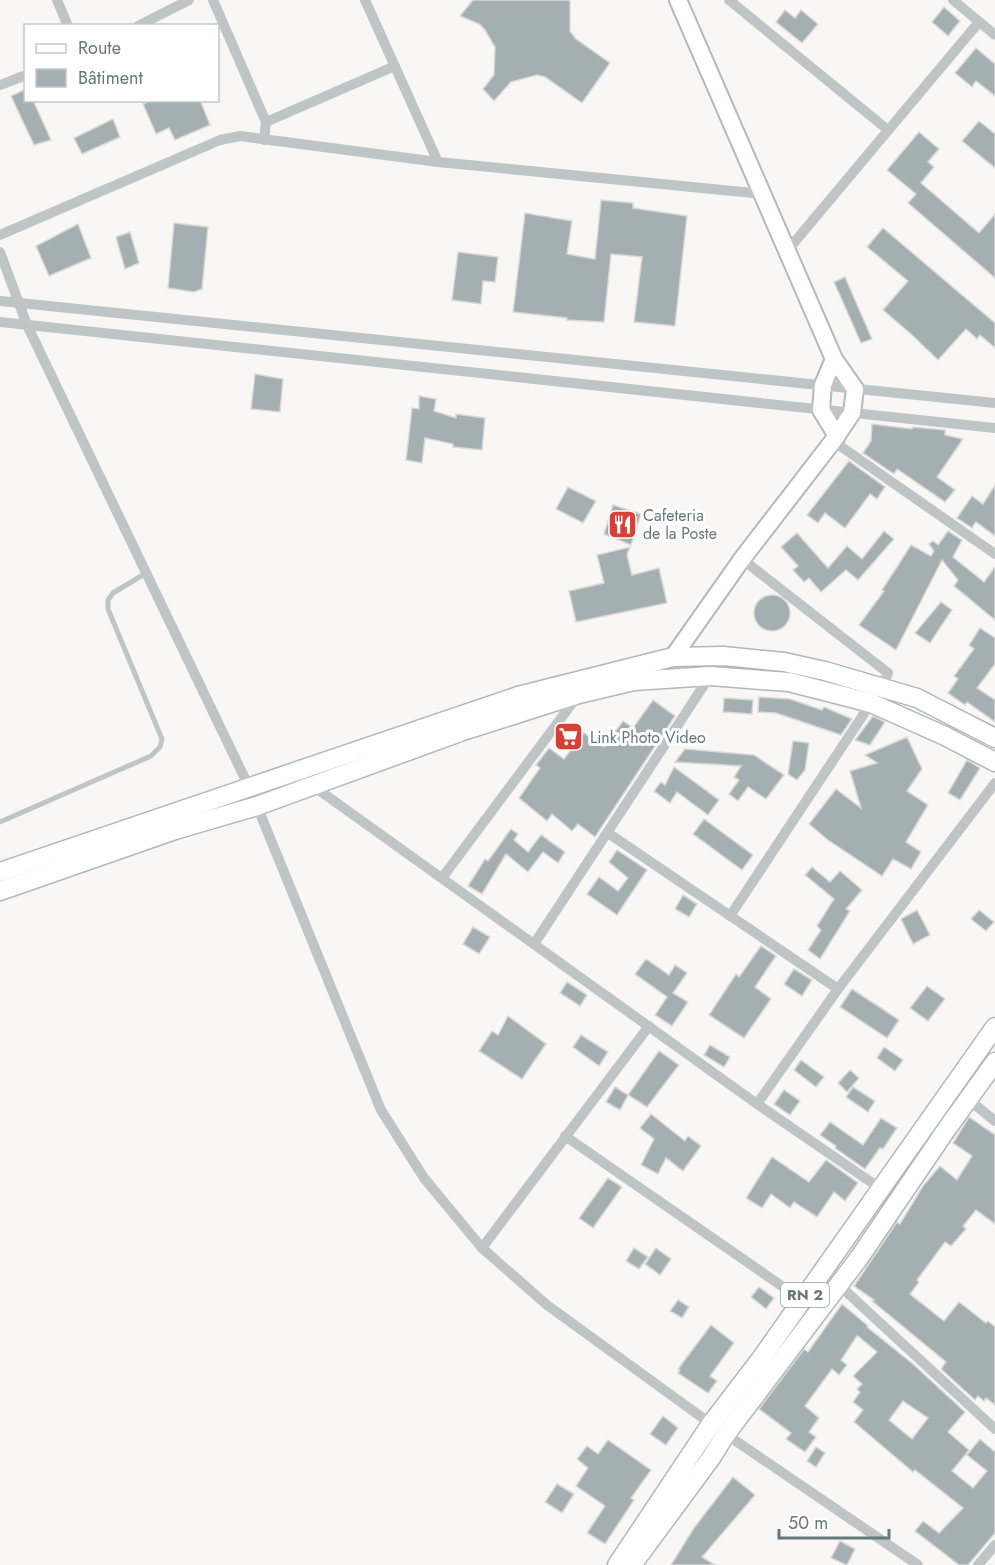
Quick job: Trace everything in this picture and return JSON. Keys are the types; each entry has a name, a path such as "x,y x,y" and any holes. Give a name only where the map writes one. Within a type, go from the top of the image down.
{"main road":[{"path":"0,872 518,696 673,657 723,656 784,662 825,671 917,698 995,738"},
{"path":"0,891 176,830 257,806 463,731 579,694 634,681 710,676 789,682 852,697 871,704 945,735 995,762"},
{"name":"RN 2","path":"632,1565 711,1458 718,1429 760,1360 995,1027"},
{"name":"RN 2","path":"617,1565 718,1429 839,1285 995,1062"}],"street":[{"path":"57,0 67,24"},
{"path":"142,24 189,0"},
{"path":"213,0 267,122 264,140"},
{"path":"365,0 438,162"},
{"path":"673,657 742,559 835,439 852,413 855,389 834,359 678,0"},
{"path":"729,0 888,130"},
{"path":"953,0 995,35"},
{"path":"787,251 979,22"},
{"path":"267,122 395,66"},
{"path":"0,85 24,76"},
{"path":"0,234 220,140 240,136 438,162 763,194"},
{"path":"0,252 27,326 249,787"},
{"path":"0,301 995,403"},
{"path":"0,322 995,428"},
{"path":"834,359 823,385 822,410 835,439 995,554"},
{"path":"742,559 888,673 882,687"},
{"path":"534,944 710,676"},
{"path":"442,878 579,694"},
{"path":"730,916 871,704"},
{"path":"295,773 757,1104 880,1189"},
{"path":"757,1104 838,989 995,783"},
{"path":"257,806 381,1110 424,1178 482,1248 547,1305 718,1429 918,1565"},
{"path":"608,833 838,989"},
{"path":"482,1248 649,1026"},
{"path":"968,1099 995,1121"},
{"path":"565,1136 802,1300"},
{"path":"839,1285 995,1429"},
{"path":"978,1565 995,1545"}],"lane":[{"path":"0,822 151,756 160,747 162,739 108,609 108,600 113,593 146,573"}],"building":[{"path":"473,0 570,0 570,31 576,39 610,63 582,103 545,77 537,75 511,82 494,101 483,89 494,75 495,47 479,24 460,16"},
{"path":"944,7 960,21 948,36 932,22"},
{"path":"785,10 795,18 801,10 818,24 802,43 776,22"},
{"path":"976,48 995,64 995,96 976,81 972,87 955,73"},
{"path":"24,90 24,102 34,102 51,140 34,145 11,96"},
{"path":"148,102 201,102 210,125 175,140 169,128 156,134 143,104"},
{"path":"113,119 120,137 82,154 74,138"},
{"path":"979,121 995,134 995,168 962,141"},
{"path":"919,132 939,149 928,162 934,167 921,183 979,233 995,214 995,278 908,203 916,194 887,170"},
{"path":"601,200 633,203 633,208 687,216 675,326 634,322 642,257 611,254 604,322 567,320 567,318 513,312 525,213 572,221 567,254 595,259"},
{"path":"174,223 208,227 202,289 194,292 168,288"},
{"path":"78,224 91,258 49,276 36,246"},
{"path":"883,228 995,323 995,348 980,335 977,339 966,329 938,360 883,310 908,281 867,247"},
{"path":"130,232 139,263 125,269 116,237"},
{"path":"458,252 498,257 495,282 483,281 481,304 452,300"},
{"path":"845,277 872,339 861,343 834,282"},
{"path":"255,374 283,379 280,412 251,409"},
{"path":"419,396 436,399 434,411 456,418 456,414 485,418 482,450 453,447 453,444 425,438 422,463 406,460 412,408 419,409"},
{"path":"872,424 945,430 945,435 963,439 937,477 955,490 945,502 897,469 894,474 863,453 871,441"},
{"path":"849,461 885,487 877,499 870,494 845,528 825,513 818,523 807,515"},
{"path":"995,485 995,536 976,522 972,528 957,518 972,496 983,504"},
{"path":"568,487 596,501 583,523 556,509"},
{"name":"Cafeteria de la Poste","path":"613,505 641,514 631,545 604,534"},
{"path":"884,531 894,539 858,580 846,570 821,592 809,578 804,582 793,570 798,566 781,547 797,533 828,568 847,546 862,559"},
{"path":"948,531 962,540 953,557 984,582 995,567 995,620 954,586 958,580 942,560 896,650 859,625 884,591 882,590 911,545 931,556 934,551 929,544 933,541 938,545"},
{"path":"630,547 627,555 632,575 659,568 667,603 576,622 569,591 604,583 597,555"},
{"path":"772,595 785,600 790,613 785,626 772,631 759,626 754,613 759,600"},
{"path":"941,602 952,610 930,643 915,633"},
{"path":"980,628 995,638 995,664 977,688 995,700 995,722 967,702 965,705 948,693 958,679 954,676 974,649 969,645"},
{"path":"759,697 790,699 822,710 824,707 852,719 841,735 776,713 758,712"},
{"path":"724,698 753,700 752,714 723,712"},
{"path":"653,700 675,716 595,837 578,824 572,831 552,814 547,821 519,798 540,768 536,765 549,748 564,759 584,733 604,747 623,721 633,728"},
{"path":"873,716 885,722 870,745 855,740"},
{"path":"907,737 922,769 907,791 928,805 906,842 921,852 911,869 893,859 882,876 828,840 809,824 836,789 861,808 850,771 877,763 865,755"},
{"path":"793,741 809,743 805,770 797,780 788,774"},
{"path":"685,749 754,755 784,775 766,799 748,787 738,801 729,794 739,780 734,777 741,766 675,762"},
{"path":"967,760 980,768 960,800 948,793"},
{"path":"674,767 719,800 708,815 677,792 670,803 654,791 661,782 665,785"},
{"path":"704,819 753,855 742,870 693,834"},
{"path":"511,829 518,834 514,840 528,852 541,835 565,852 558,863 543,852 528,872 506,854 482,894 468,886 485,859 488,861"},
{"path":"617,850 647,870 617,915 587,894 599,877 618,891 628,878 609,862"},
{"path":"812,867 830,882 840,871 862,890 846,909 850,911 820,959 808,950 821,930 817,926 834,899 805,875"},
{"path":"683,895 697,904 689,917 675,909"},
{"path":"917,910 930,935 913,944 901,919"},
{"path":"979,910 994,922 986,931 971,919"},
{"path":"473,927 490,937 479,954 463,944"},
{"path":"761,946 776,956 755,987 771,999 744,1038 709,1015 736,974 739,977"},
{"path":"646,959 669,975 675,965 687,973 673,993 688,1002 672,1026 655,1015 667,997 635,974"},
{"path":"794,969 812,980 802,996 784,984"},
{"path":"567,982 587,995 580,1006 560,993"},
{"path":"927,986 945,999 928,1021 910,1008"},
{"path":"852,989 899,1020 887,1038 840,1007"},
{"path":"508,1016 546,1044 522,1079 479,1051 492,1031 498,1035"},
{"path":"581,1035 608,1052 599,1066 573,1047"},
{"path":"710,1045 730,1057 724,1067 704,1055"},
{"path":"884,1047 903,1060 895,1071 877,1058"},
{"path":"659,1051 679,1065 647,1107 628,1095"},
{"path":"801,1060 824,1077 816,1087 794,1070"},
{"path":"850,1070 859,1078 847,1092 838,1083"},
{"path":"615,1087 628,1095 620,1110 606,1102"},
{"path":"853,1087 875,1101 868,1112 846,1097"},
{"path":"784,1090 800,1101 790,1115 774,1104"},
{"path":"651,1114 685,1141 688,1136 701,1146 683,1171 666,1158 658,1174 641,1165 654,1139 640,1128"},
{"path":"969,1117 995,1135 995,1224 976,1210 963,1226 966,1229 951,1246 945,1242 917,1280 919,1282 910,1294 944,1321 959,1302 986,1323 988,1321 995,1327 995,1405 986,1398 984,1401 978,1396 975,1400 941,1369 946,1362 872,1301 874,1300 854,1286 897,1222 900,1224 923,1186 940,1166 957,1180 972,1156 953,1143"},
{"path":"881,1118 897,1128 883,1149 880,1148 865,1169 820,1135 830,1122 863,1145"},
{"path":"772,1157 809,1182 826,1160 858,1183 845,1201 834,1192 817,1217 794,1202 790,1208 771,1194 762,1208 746,1198"},
{"path":"608,1178 622,1187 593,1228 579,1218"},
{"path":"634,1248 648,1257 639,1269 626,1261"},
{"path":"656,1248 671,1259 660,1275 645,1264"},
{"path":"759,1287 774,1298 766,1309 751,1297"},
{"path":"678,1300 689,1307 682,1318 670,1311"},
{"path":"842,1304 965,1412 948,1432 969,1450 952,1471 973,1488 987,1471 967,1455 980,1439 995,1452 995,1533 968,1565 959,1565 915,1531 923,1521 939,1533 963,1508 915,1470 913,1472 854,1422 863,1410 853,1402 860,1392 857,1389 862,1384 853,1376 877,1352 859,1337 857,1336 841,1360 847,1365 839,1375 832,1369 805,1406 819,1418 809,1432 816,1437 805,1452 786,1439 791,1433 759,1409 804,1349 808,1352","holes":["903,1401 928,1418 912,1439 889,1420"]},
{"path":"711,1325 734,1343 710,1376 717,1381 708,1393 678,1373 680,1370 678,1369"},
{"path":"663,1416 678,1428 666,1445 650,1434"},
{"path":"608,1440 651,1470 631,1498 634,1500 605,1544 587,1533 605,1506 576,1486 588,1468 577,1459 587,1446 598,1454"},
{"path":"816,1447 825,1453 816,1467 807,1461"},
{"path":"733,1477 755,1495 702,1557 715,1565 671,1565 694,1528"},
{"path":"557,1484 574,1494 562,1513 545,1502"},
{"path":"840,1541 855,1549 847,1565 831,1558"}],"place":[{"name":"Cafeteria de la Poste","path":"622,524"},
{"name":"Link Photo Video","path":"569,737"}]}
